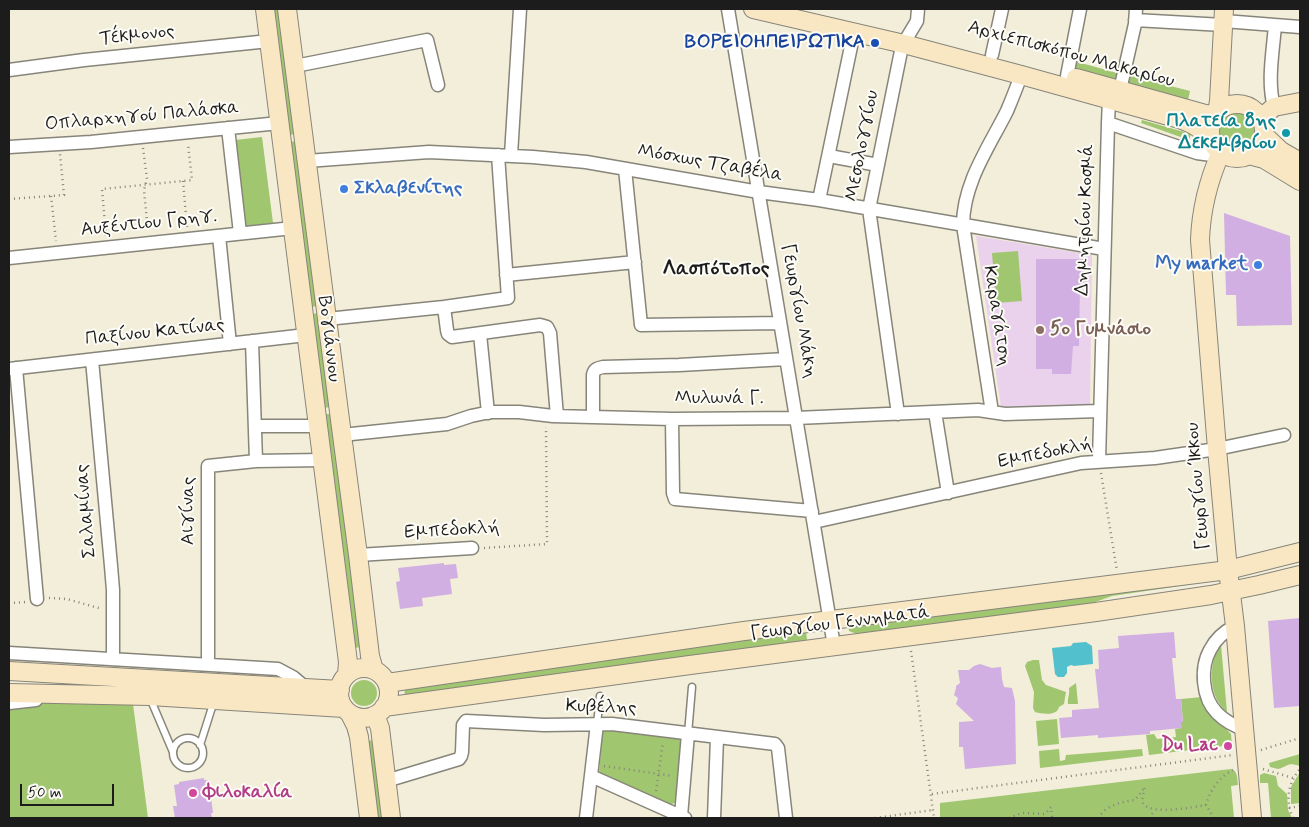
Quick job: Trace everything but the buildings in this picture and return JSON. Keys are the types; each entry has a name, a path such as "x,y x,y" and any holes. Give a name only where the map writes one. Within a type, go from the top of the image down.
{"street":[{"name":"Βογιάννου","path":"264,9 348,662 340,700 356,726 359,737 369,818"},
{"name":"Βογιάννου","path":"287,9 370,656 374,670"},
{"path":"512,156 520,9"},
{"name":"Γεωργίου Μάκη","path":"728,9 834,646"},
{"path":"753,9 854,32 906,39 1021,75 1115,95 1190,123 1199,128 1218,150 1233,157 1249,155 1261,143 1271,81 1275,25"},
{"name":"Αρχιεπισκόπου Μακαρίου","path":"799,9 906,39 992,55 1067,76 1115,95 1205,114 1216,114"},
{"name":"Μεσολογγίου","path":"898,414 869,209 901,51 917,21 918,9"},
{"path":"992,55 1002,9"},
{"path":"1067,76 1080,9"},
{"path":"1135,14 1224,18 1300,27"},
{"name":"Δημητρίου Κοσμά","path":"1099,462 1108,123 1135,14"},
{"path":"1218,150 1210,132 1219,101 1224,18"},
{"path":"819,200 854,32"},
{"path":"295,66 427,40 438,85"},
{"name":"Τέκμονος","path":"9,70 84,60 269,41"},
{"name":"Καραγάτση","path":"992,412 964,225 964,207 970,184 1008,109 1021,75"},
{"path":"1266,120 1300,102"},
{"path":"1216,114 1226,106 1240,104 1252,108 1266,120 1281,151 1300,162"},
{"name":"Οπλαρχηγού Παλάσκα","path":"9,147 142,137 279,123"},
{"path":"1108,123 1197,153 1218,150"},
{"path":"228,128 240,234"},
{"name":"Γεωργίου Ίκκου","path":"1218,150 1209,185 1200,240 1217,449 1244,729 1242,762 1252,818"},
{"name":"Μόσχως Τζαβέλα","path":"307,161 419,152 498,155 586,162 1104,248"},
{"path":"327,319 444,307 508,298 498,155"},
{"path":"1249,155 1264,160 1300,181"},
{"path":"829,156 878,165"},
{"path":"625,169 641,325 780,323"},
{"name":"Αυξέντιου Γρηγ.","path":"9,258 293,228"},
{"path":"218,236 230,344"},
{"path":"506,275 635,262"},
{"path":"444,307 447,330 450,336 455,337 540,325 547,327 550,333 552,416"},
{"path":"480,334 488,412"},
{"name":"Παξίνου Κατίνας","path":"12,368 306,335"},
{"path":"252,341 256,461 322,460"},
{"path":"593,417 593,375 598,368 786,359"},
{"name":"Σαλαμίνας","path":"92,360 111,566 113,658"},
{"path":"12,368 37,599"},
{"name":"Μυλωνά Γ.","path":"342,435 446,424 488,412 593,417 796,418 978,410 1005,414 1099,411"},
{"path":"935,412 948,492"},
{"name":"Εμπεδοκλή","path":"672,418 673,493 675,499 813,517 948,492 1081,463 1155,458 1217,449 1284,436"},
{"path":"255,426 318,426"},
{"name":"Αιγίνας","path":"208,664 208,466 256,461"},
{"name":"Εμπεδοκλή","path":"358,555 472,548"},
{"name":"Γεωργίου Γεννηματά","path":"387,683 677,640 1228,570 1300,552"},
{"name":"Γεωργίου Γεννηματά","path":"380,711 690,665 1096,612 1231,591 1300,575"},
{"path":"1235,626 1214,643 1206,660 1204,680 1208,698 1216,712 1228,722 1244,729"},
{"path":"9,653 278,669 293,677 306,688"},
{"path":"9,671 306,688 343,683 353,671 367,668 374,670 383,677 387,683 389,696 380,711 369,718 362,718 347,711 214,700 150,696 9,693"},
{"path":"9,703 74,695"},
{"path":"380,711 380,728 391,818"},
{"name":"Κυβέλης","path":"386,781 459,759 462,752 462,725 466,721 621,726 775,744 778,748 786,818"},
{"path":"586,818 597,724"},
{"path":"591,776 683,817 688,734"},
{"path":"714,818 716,738"}],"lane":[{"path":"688,734 692,687"},
{"path":"150,696 176,762 189,768 201,759 200,745 214,700"},
{"path":"597,724 600,696"},
{"path":"173,752 177,743 184,739 193,739 200,745"}],"path":[{"path":"108,247 102,189 192,180 187,132"},
{"path":"142,137 147,179 144,190 148,243"},
{"path":"9,199 64,195 59,144"},
{"path":"183,181 188,239"},
{"path":"51,196 58,253"},
{"name":"Εμπεδοκλή","path":"472,548 547,544 552,416"},
{"path":"1099,462 1120,584"},
{"path":"9,603 50,598 67,599 113,612"},
{"path":"909,637 934,818"},
{"path":"1214,818 1206,805 1208,797 1225,774 1242,762 1300,738"},
{"path":"656,794 664,740"},
{"path":"932,794 1242,762 1293,778"},
{"path":"604,766 674,776"},
{"path":"1293,818 1289,808 1289,793 1293,778 1300,769"},
{"path":"1098,818 1107,808 1121,802 1135,800 1145,787 1143,804 1155,810 1206,805"},
{"path":"1289,808 1300,806"},
{"path":"1009,818 1026,812 1045,814 1051,807 1052,818"},
{"path":"875,818 933,810"},
{"path":"1149,818 1155,810"}],"shaded area":[{"name":"5ο Γυμνάσιο","path":"976,236 1092,255 1090,405 1001,407"}],"green space":[{"path":"272,9 280,9 296,134 288,135"},
{"path":"1074,61 1117,73 1116,81 1072,69"},
{"path":"1127,75 1190,91 1188,100 1125,83"},
{"path":"1237,112 1250,118 1256,131 1250,144 1237,150 1224,144 1218,131 1224,118"},
{"path":"1142,120 1191,134 1189,140 1141,123"},
{"path":"262,137 273,223 245,226 235,140"},
{"path":"297,141 318,306 310,307 289,142"},
{"path":"1018,251 1022,301 996,303 992,253"},
{"path":"319,313 331,407 323,408 311,314"},
{"path":"324,414 332,414 361,647 354,648"},
{"path":"1200,580 1200,583 1112,596 1087,605 914,628 857,634 849,631 848,626"},
{"path":"806,631 807,640 405,696 404,687"},
{"path":"1221,645 1227,712 1216,698 1212,681 1215,654 1218,646"},
{"path":"1039,660 1042,680 1046,685 1066,692 1064,704 1056,712 1046,714 1035,712 1033,708 1034,692 1025,666 1027,662"},
{"path":"364,680 373,684 377,693 373,702 364,706 355,702 351,693 355,684"},
{"path":"1076,683 1078,704 1068,704 1069,688"},
{"path":"1202,697 1209,711 1231,734 1232,745 1149,755 1146,735 1154,734 1157,739 1176,737 1175,729 1181,728 1181,722 1183,722 1181,699"},
{"path":"9,699 133,704 148,818 9,818"},
{"path":"1057,719 1059,744 1038,746 1036,721"},
{"path":"603,728 683,738 675,803 669,805 599,773"},
{"path":"374,740 384,818 376,818 366,741"},
{"path":"1059,749 1060,761 1065,760 1066,755 1142,749 1143,756 1040,768 1039,751"},
{"path":"1300,754 1300,766 1290,764 1278,769 1270,767 1269,763"},
{"path":"1231,769 1236,773 1238,785 1231,786 1234,818 940,818 940,803"},
{"path":"1300,772 1300,803 1291,804 1291,787"},
{"path":"1264,773 1276,776 1278,786 1287,794 1288,810 1292,818 1271,818 1268,783 1260,783 1260,775"}],"water":[{"path":"1086,642 1092,646 1093,664 1071,665 1067,667 1067,673 1064,677 1058,677 1055,674 1052,648"}],"place":[{"name":"ΒΟΡΕΙΟΗΠΕΙΡΩΤΙΚΑ","path":"875,43"},
{"name":"Πλατεία 8ης Δεκεμβρίου","path":"1286,133"},
{"name":"Σκλαβενίτης","path":"344,189"},
{"name":"My market","path":"1258,265"},
{"name":"5ο Γυμνάσιο","path":"1040,330"},
{"name":"Du Lac","path":"1228,746"},
{"name":"Φιλοκαλία","path":"193,793"}],"district":[{"name":"Λασπότοπος","path":"716,270"}]}
